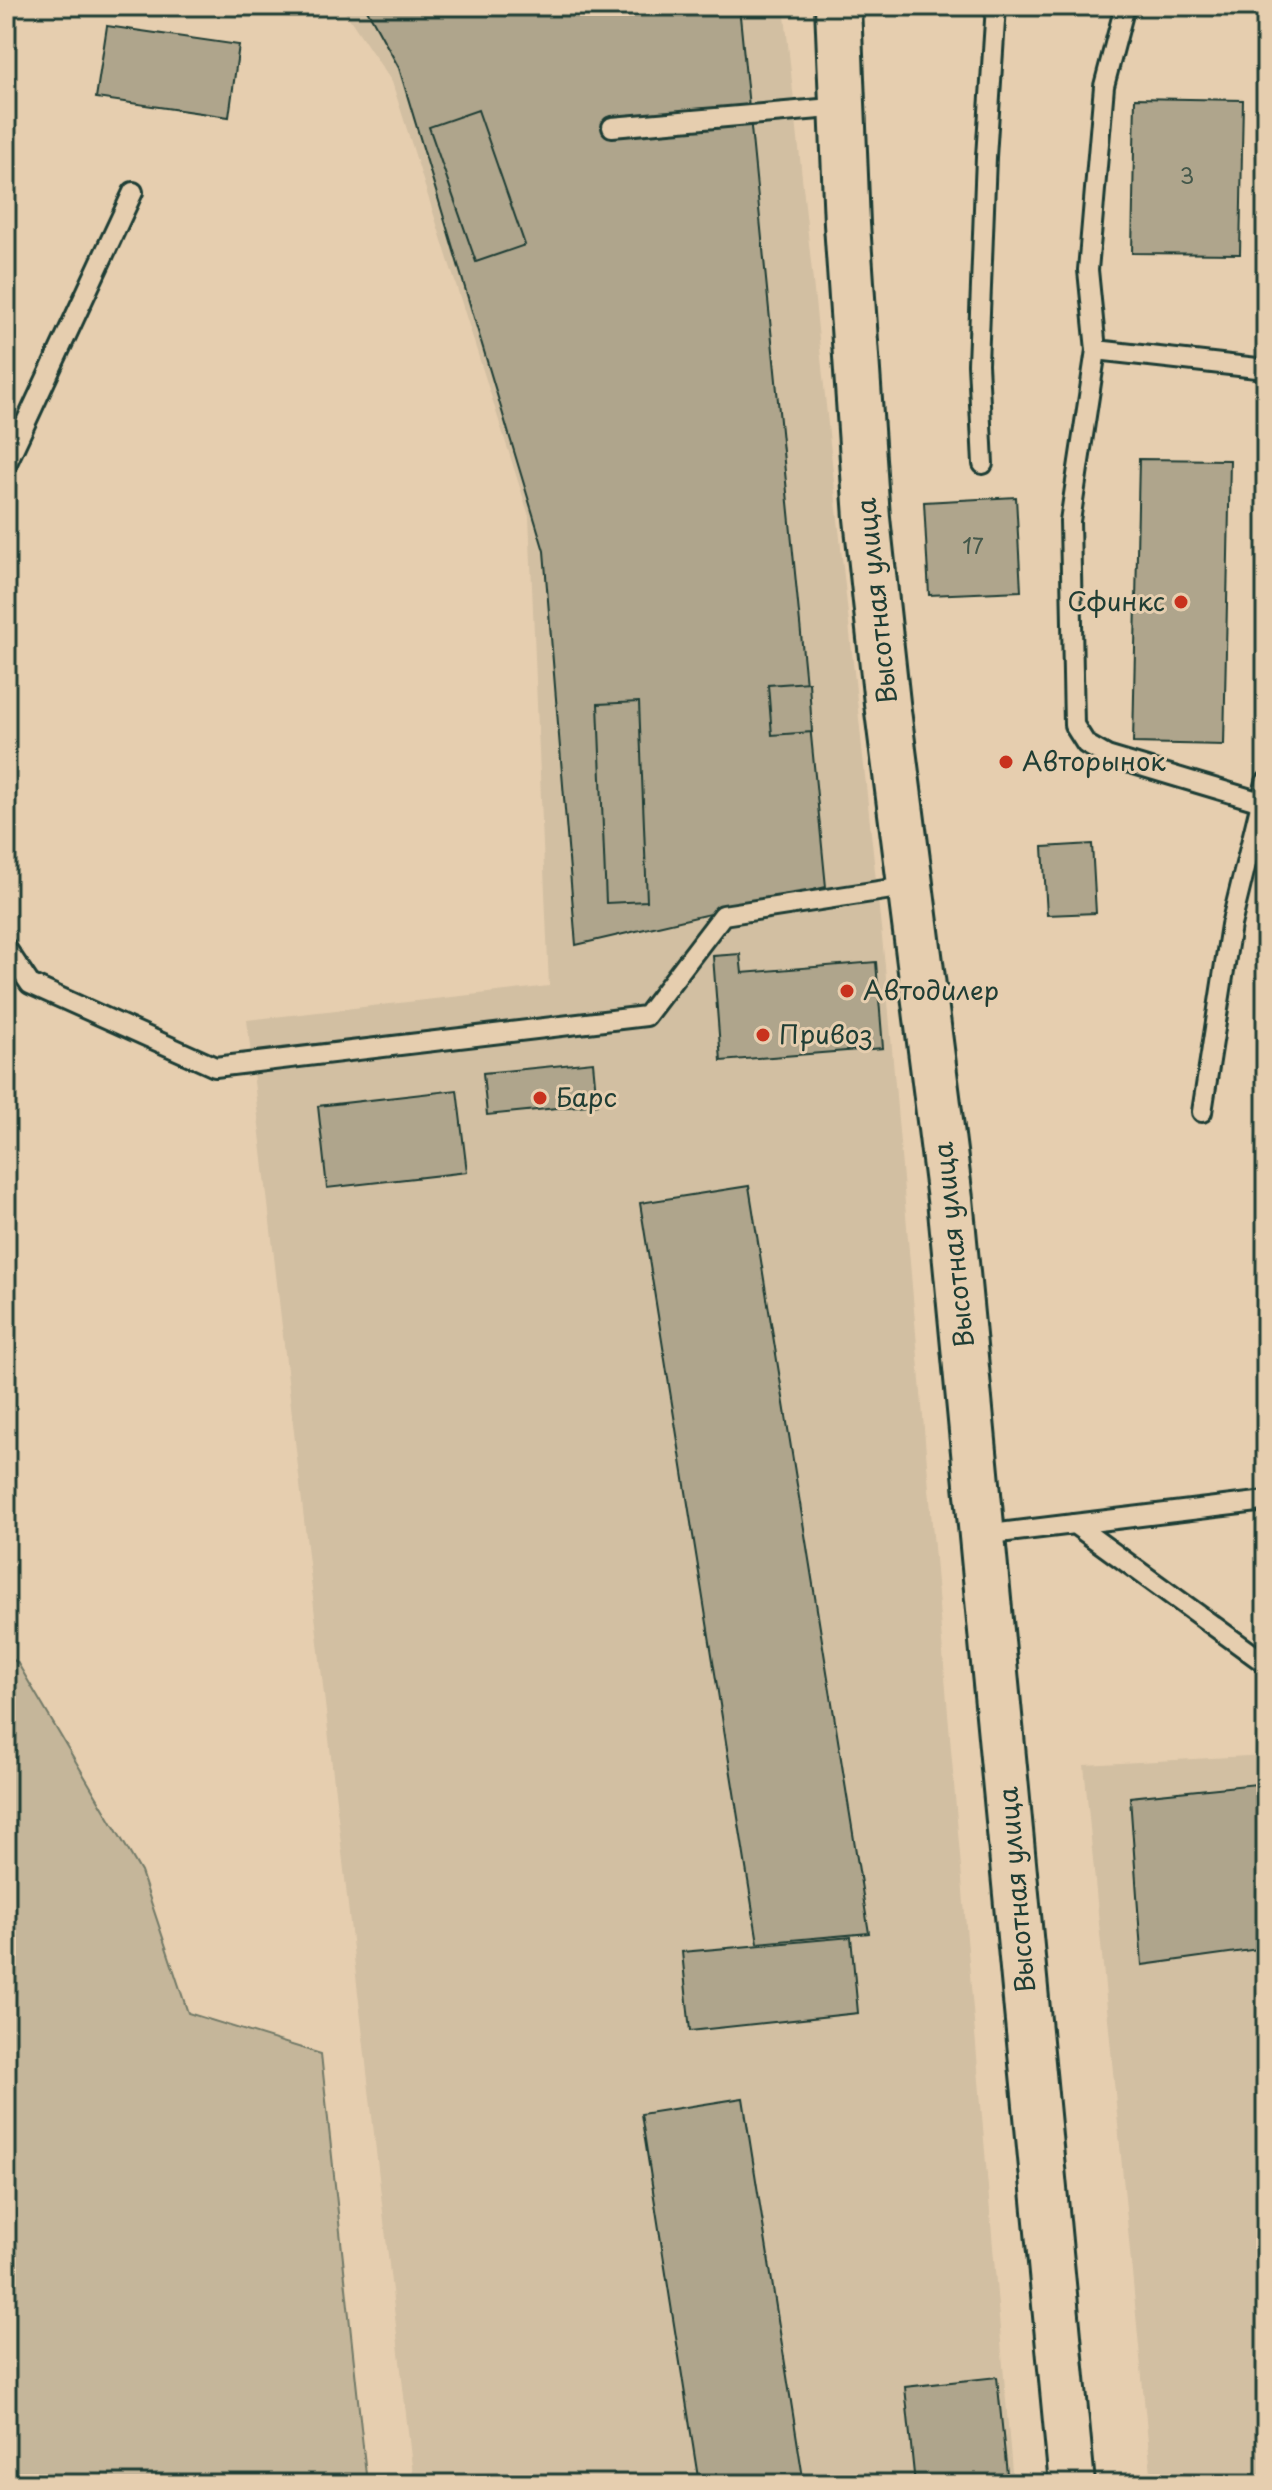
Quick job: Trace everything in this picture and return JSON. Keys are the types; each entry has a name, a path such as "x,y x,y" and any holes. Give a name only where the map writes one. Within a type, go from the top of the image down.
{"street":[{"name":"Высотная улица","path":"838,6 847,224 867,518 887,703 950,1199 1072,2484"}],"lane":[{"path":"983,464 978,364 986,157 996,6"},
{"path":"1125,6 1104,86 1088,270 1096,350 1070,521 1074,725 1086,744 1107,756 1261,802"},
{"path":"612,127 843,107"},
{"path":"6,465 133,192"},
{"path":"1096,350 1266,369"},
{"path":"1202,1112 1231,925 1266,782"},
{"path":"6,948 30,984 215,1067 646,1016 723,915 911,886"},
{"path":"983,1535 1266,1501"},
{"path":"1074,1524 1266,1664"}],"shaded area":[{"path":"341,6 784,6 885,966 1013,2484 414,2484 247,1020 549,986 529,516 392,82"},
{"path":"6,1656 17,1662 141,1872 188,2013 321,2054 367,2484 6,2484"},
{"path":"1266,1755 1266,2484 1152,2484 1084,1765"}],"building":[{"path":"365,6 739,6 826,887 576,945 544,551 399,68"},
{"path":"107,26 239,45 229,117 96,98"},
{"path":"1135,98 1243,100 1240,254 1132,253"},
{"path":"478,110 525,245 476,262 429,127"},
{"path":"1139,459 1230,460 1224,745 1133,743"},
{"path":"1016,497 1021,591 929,595 924,502"},
{"path":"809,682 812,732 772,735 768,685"},
{"path":"639,702 647,901 606,903 598,704"},
{"path":"1092,844 1096,913 1047,915 1043,847"},
{"path":"740,954 742,973 876,962 883,1048 721,1061 713,956"},
{"path":"593,1062 597,1104 487,1115 483,1073"},
{"path":"457,1090 467,1172 327,1188 318,1106"},
{"path":"749,1186 869,1933 758,1943 640,1203"},
{"path":"1266,1783 1266,1948 1142,1965 1130,1797"},
{"path":"851,1937 858,2013 690,2031 682,1952"},
{"path":"743,2098 804,2484 699,2484 641,2114"},
{"path":"997,2377 1008,2484 915,2484 905,2387"}],"place":[{"name":"Сфинкс","path":"1181,602"},
{"name":"Авторынок","path":"1006,762"},
{"name":"Автодилер","path":"847,991"},
{"name":"Привоз","path":"763,1035"},
{"name":"Барс","path":"540,1098"}]}
